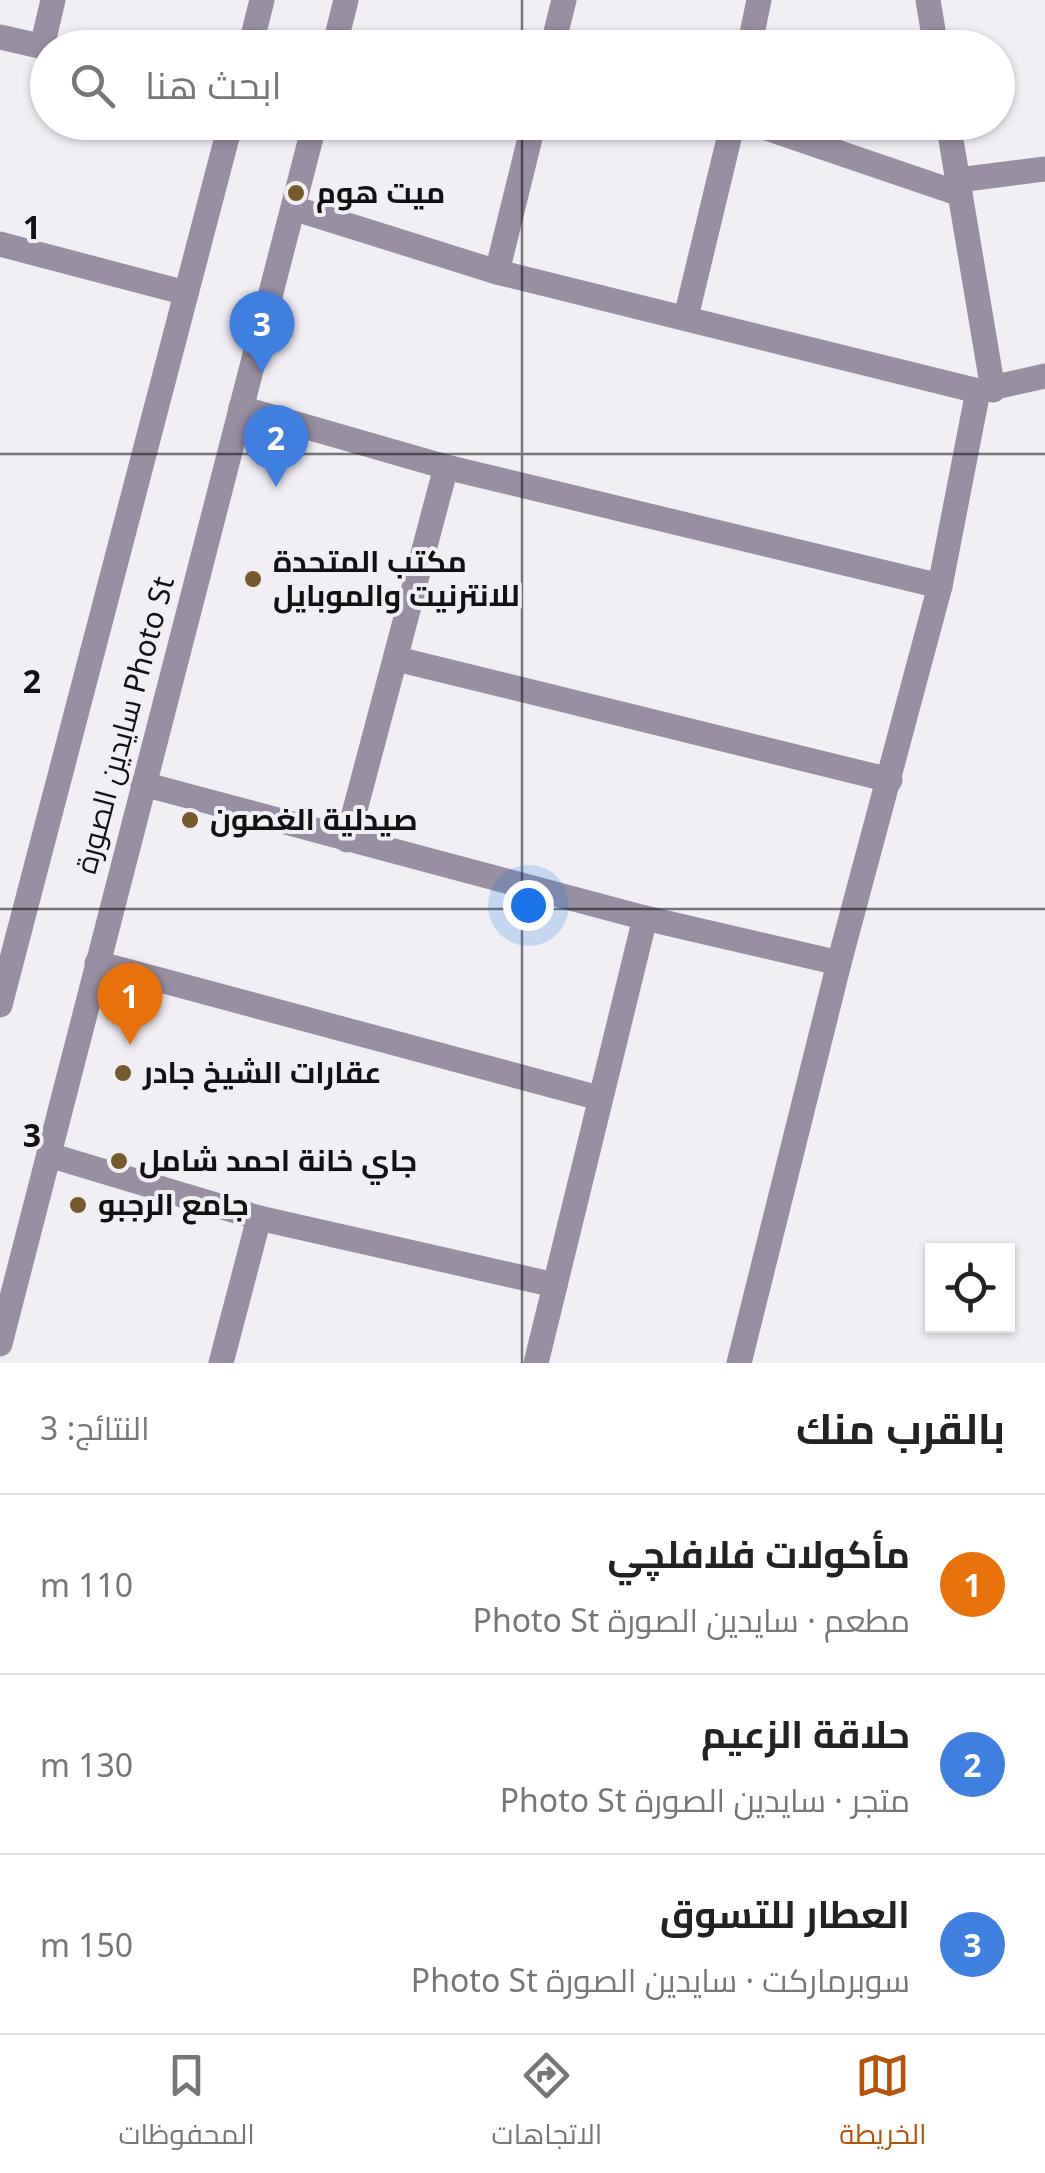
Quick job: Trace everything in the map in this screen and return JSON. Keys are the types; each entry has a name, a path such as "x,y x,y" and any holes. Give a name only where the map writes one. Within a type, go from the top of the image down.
{"street":[{"path":"48,30 53,0"},
{"path":"254,30 262,0"},
{"path":"338,30 346,0"},
{"path":"556,30 564,0"},
{"path":"753,30 759,0"},
{"path":"928,0 933,30"},
{"path":"0,37 30,44"},
{"name":"سايدين الصورة Photo St","path":"0,1005 6,954 226,140"},
{"name":"سايدين الصورة Photo St","path":"0,1344 310,140"},
{"path":"497,272 530,140"},
{"path":"686,317 729,140"},
{"path":"808,140 959,187 1045,169"},
{"path":"739,1363 839,963 940,586 986,390 951,140"},
{"path":"293,208 497,272 986,390 1045,376"},
{"path":"0,244 186,293"},
{"path":"241,408 446,467 940,586"},
{"path":"346,840 446,467"},
{"path":"397,659 890,780"},
{"path":"143,784 645,918 839,963"},
{"path":"536,1363 645,918"},
{"path":"97,963 599,1098"},
{"path":"49,1155 259,1218 554,1286"},
{"path":"220,1363 259,1218"}],"place":[{"name":"ميت هوم","path":"296,193"},
{"name":"العطار للتسوق","path":"262,373"},
{"name":"حلاقة الزعيم","path":"276,487"},
{"name":"مكتب المتحدة للانترنيت والموبايل","path":"253,579"},
{"name":"صيدلية الغصون","path":"190,820"},
{"name":"مأكولات فلافلچي","path":"130,1045"},
{"name":"عقارات الشيخ جادر","path":"123,1073"},
{"name":"جاي خانة احمد شامل","path":"119,1161"},
{"name":"جامع الرجبو","path":"78,1205"}]}
